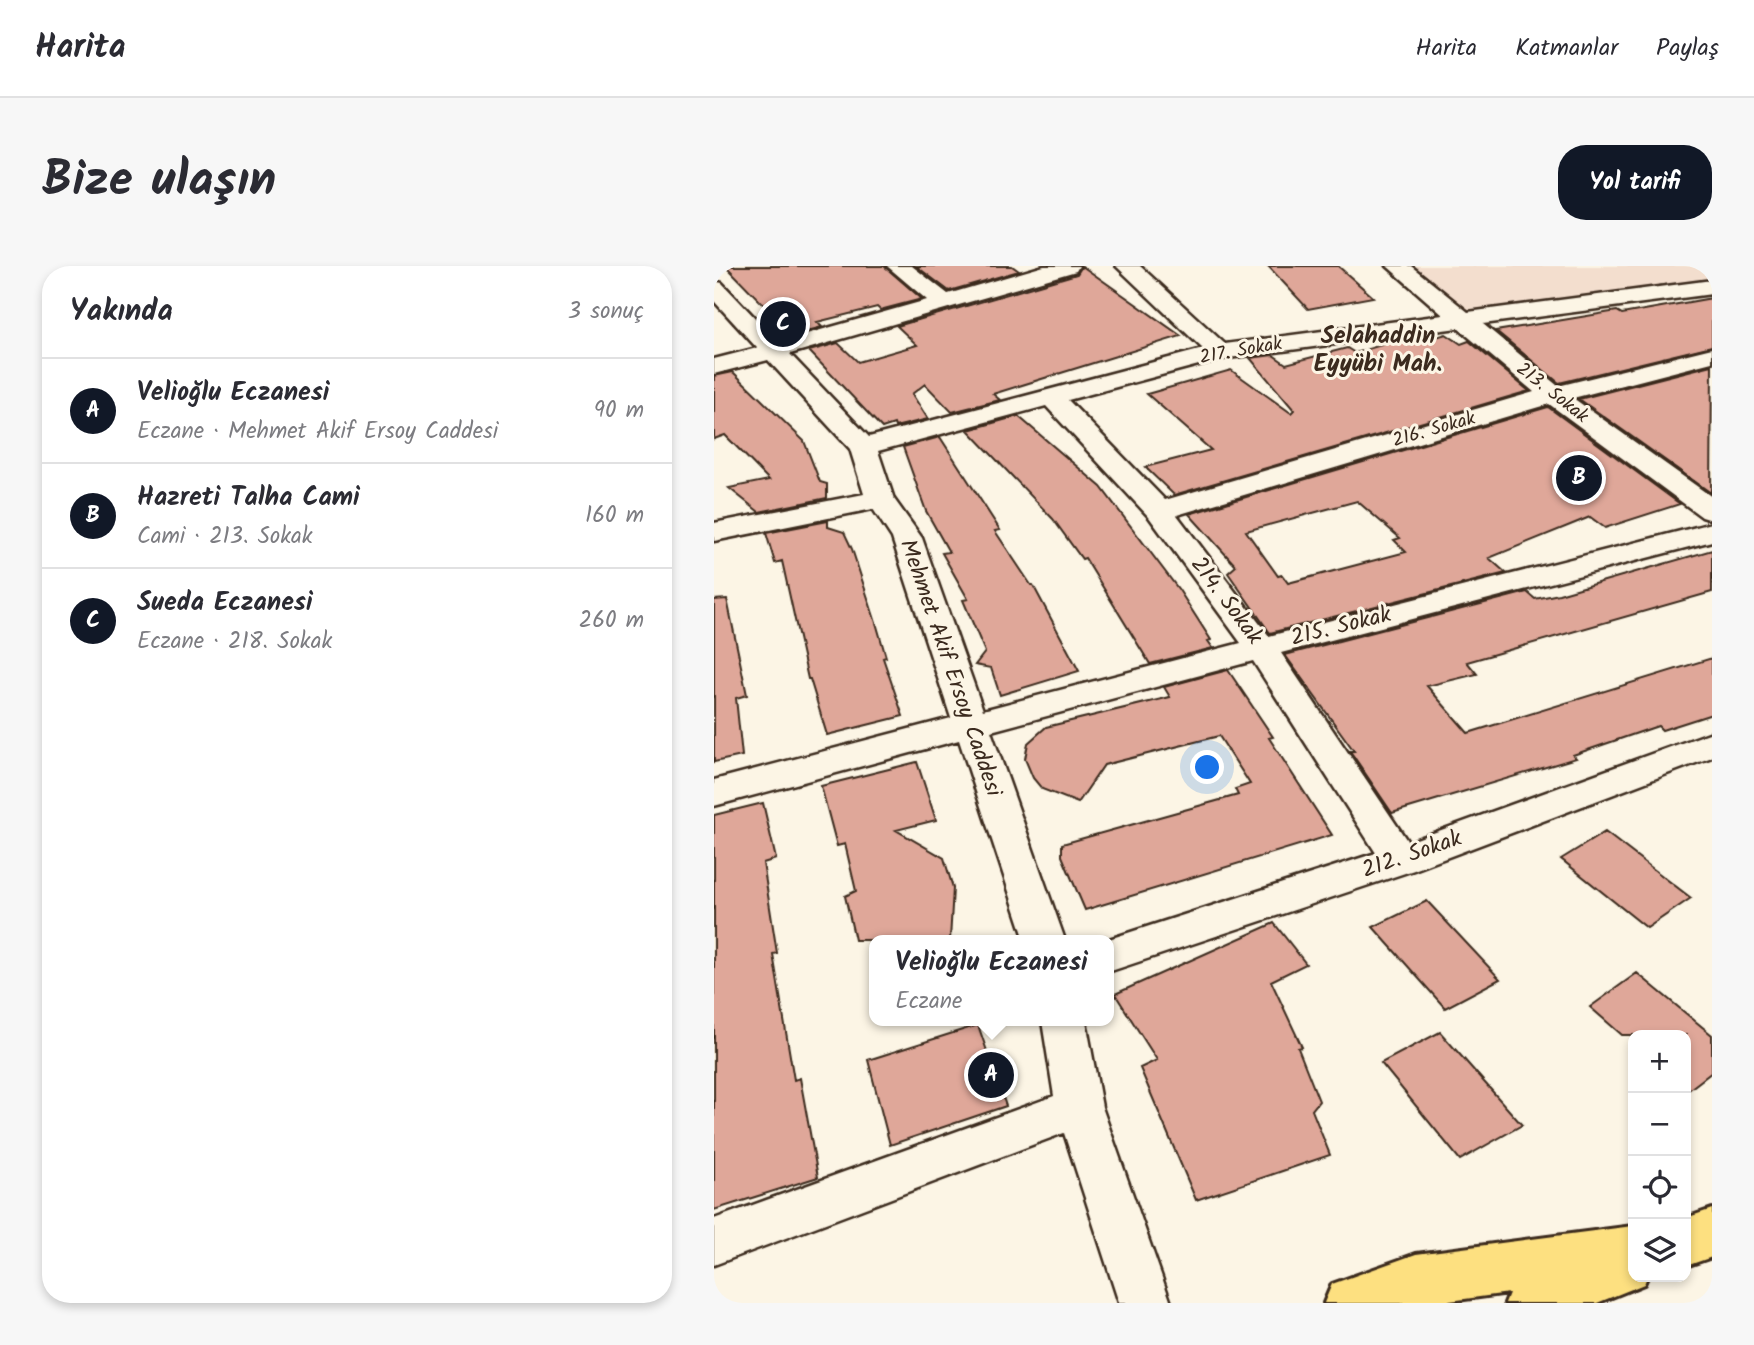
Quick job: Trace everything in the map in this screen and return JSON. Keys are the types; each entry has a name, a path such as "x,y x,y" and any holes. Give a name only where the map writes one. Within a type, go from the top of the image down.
{"main road":[{"path":"1691,1240 1712,1233"},
{"path":"1351,1303 1416,1280 1628,1252"},
{"path":"1532,1303 1628,1264"}],"street":[{"path":"898,266 944,302"},
{"path":"714,366 772,352 1068,266"},
{"path":"1127,266 1220,352"},
{"name":"213. Sokak","path":"1398,266 1553,395 1712,511"},
{"name":"217. Sokak","path":"863,447 1220,352 1712,286"},
{"name":"Mehmet Akif Ersoy Caddesi","path":"720,303 772,352 863,447 880,499 908,538 1043,935"},
{"name":"216. Sokak","path":"1158,511 1553,395 1712,355"},
{"name":"214. Sokak","path":"1051,397 1158,511 1261,648 1400,860"},
{"path":"714,532 880,499"},
{"name":"215. Sokak","path":"714,793 1712,532"},
{"name":"212. Sokak","path":"1114,954 1400,860 1712,744"},
{"path":"1065,1026 1079,1107 1145,1303"},
{"path":"714,1242 1079,1107"}],"shaded area":[{"path":"1412,266 1703,266 1712,272 1712,279 1463,314"}],"building":[{"path":"726,266 884,266 922,299 817,322 822,327 793,335"},
{"path":"916,266 1012,266 1019,271 949,291"},
{"path":"1082,266 1181,336 993,394 1000,400 952,412 925,384 912,394 928,419 882,428 809,351 838,343 858,362 917,345 897,326 1077,274"},
{"path":"1268,266 1338,266 1373,297 1308,309"},
{"path":"1712,298 1712,346 1559,383 1496,331 1617,311 1622,314"},
{"path":"1446,334 1461,344 1469,341 1529,391 1174,495 1145,467 1211,450 1147,394 1231,370 1291,413 1294,410 1250,358 1273,355 1286,364 1347,348 1355,353 1401,339 1410,345"},
{"path":"1712,365 1711,493 1579,399"},
{"path":"733,372 804,441 820,482 827,484 827,498 759,512 729,488 769,480 725,435 714,439 714,376"},
{"path":"1548,407 1680,504 1605,528 1590,517 1489,558 1506,573 1270,633 1228,573 1236,566 1189,514","holes":["1357,501 1400,538 1394,540 1406,552 1288,583 1282,575 1278,576 1246,531"]},
{"path":"1018,416 1101,487 1179,590 1211,640 1208,641 1213,648 1150,664 1085,558 1082,559 1053,519 968,430"},
{"path":"940,437 1000,530 995,531 1033,585 1079,671 1000,695 991,668 975,665 985,652 963,600 968,599 942,553 949,552 926,511 903,447"},
{"path":"828,521 828,527 844,532 852,549 886,657 883,658 903,716 827,735 808,679 782,561 775,563 766,533"},
{"path":"1712,550 1712,592 1467,662 1477,674 1427,686 1468,733 1712,658 1712,714 1662,730 1658,726 1573,755 1576,758 1392,813 1350,751 1354,751 1285,655 1527,592 1535,599 1559,594"},
{"path":"727,599 747,695 736,698 742,756 714,762 714,600"},
{"path":"1228,670 1273,737 1269,738 1332,835 1085,910 1062,856 1062,844 1238,795 1235,789 1250,784 1219,736 1104,765 1078,803 1042,789 1033,778 1025,759 1028,743 1046,727 1170,697 1164,687"},
{"path":"917,762 936,820 896,830 944,858 953,888 950,935 869,935 869,940 855,940 845,896 856,891 845,844 837,846 821,786"},
{"path":"763,803 776,859 763,863 777,953 773,954 794,1080 800,1078 818,1177 714,1210 714,815"},
{"path":"1605,832 1691,898 1647,928 1561,859"},
{"path":"1427,901 1500,979 1445,1008 1373,927"},
{"path":"1274,923 1306,964 1271,981 1302,1047 1298,1048 1319,1101 1312,1110 1330,1155 1196,1200 1140,1068 1157,1060 1115,994"},
{"path":"1637,973 1712,1035 1712,1072 1691,1088 1691,1030 1628,1030 1628,1035 1622,1035 1590,1007"},
{"path":"978,1026 1006,1106 890,1145 868,1060"},
{"path":"1440,1032 1522,1125 1460,1160 1381,1063"}],"place":[{"name":"Sueda Eczanesi","path":"783,324"},
{"name":"Hazreti Talha Cami","path":"1579,478"},
{"name":"Velioğlu Eczanesi","path":"991,1075"}],"district":[{"name":"Selahaddin Eyyübi Mah.","path":"1378,350"}]}
